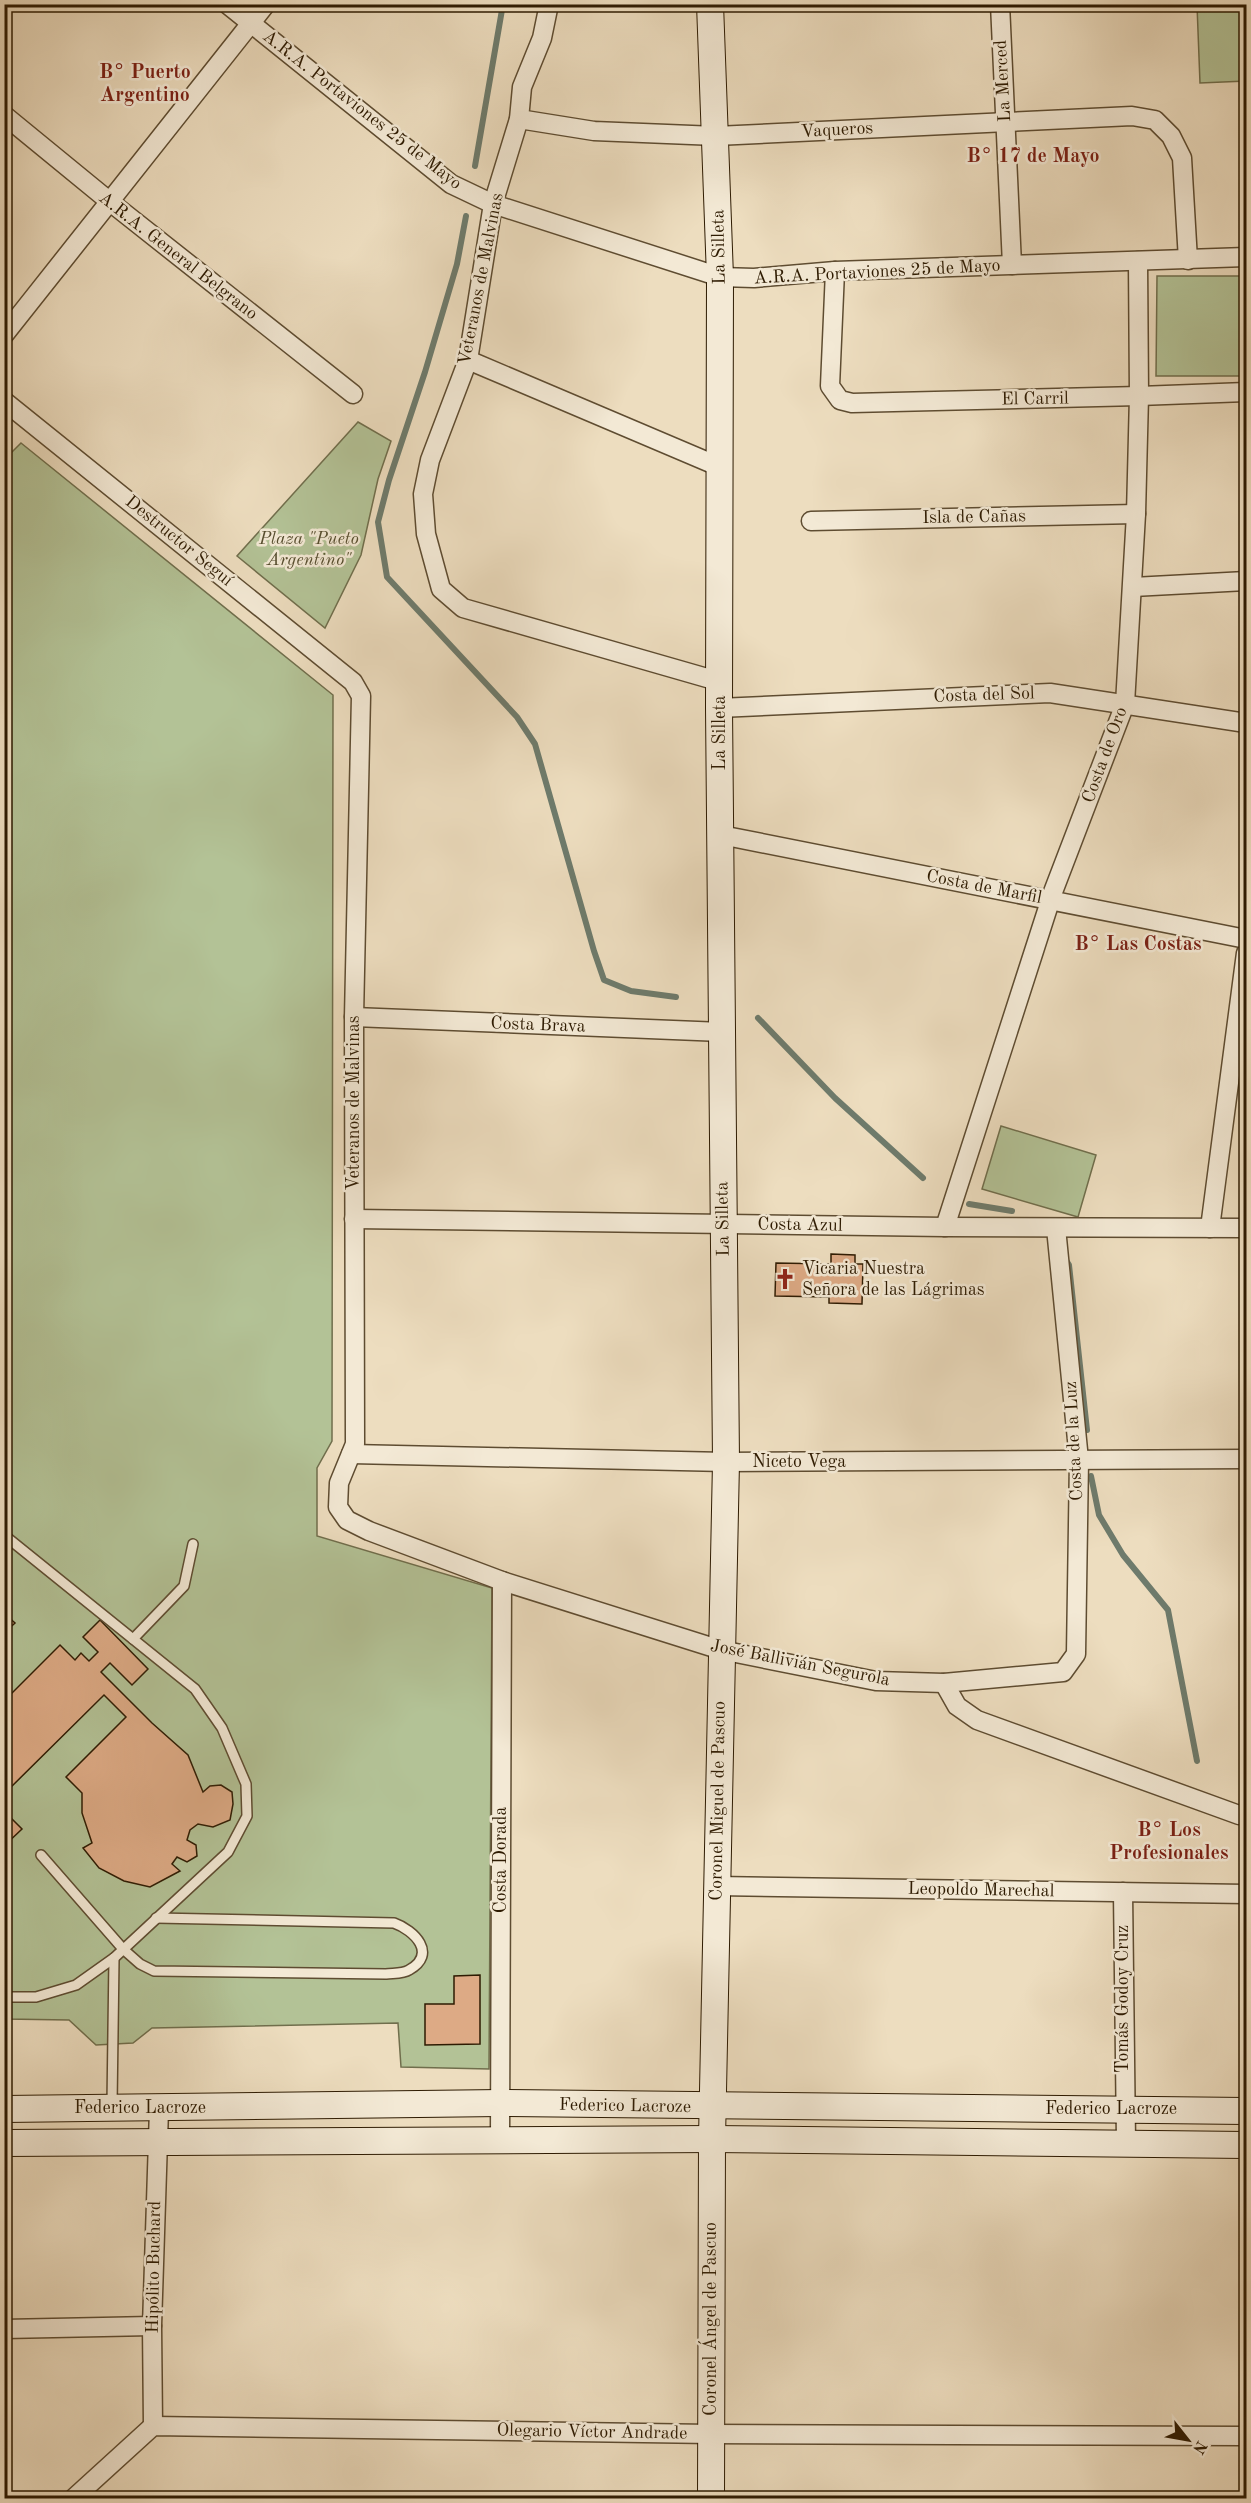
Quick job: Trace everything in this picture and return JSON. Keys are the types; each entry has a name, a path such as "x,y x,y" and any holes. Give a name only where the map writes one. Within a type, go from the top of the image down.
{"street":[{"name":"A.R.A. Portaviones 25 de Mayo","path":"227,4 450,184 493,204 720,277 754,278 835,271 1246,257"},
{"path":"4,335 266,4"},
{"name":"Veteranos de Malvinas","path":"549,4 542,38 522,87 519,119 493,204 468,360 430,460 423,494 426,534 441,589 463,608 721,682"},
{"name":"La Silleta","path":"710,4 720,277 721,682 719,708 726,1462"},
{"name":"La Merced","path":"1000,4 1012,266"},
{"name":"A.R.A. General Belgrano","path":"4,115 353,394"},
{"name":"Vaqueros","path":"519,119 594,131 716,136 1132,117 1155,120 1171,136 1182,158 1188,260"},
{"name":"Costa de Oro","path":"945,1227 1050,900 1125,704 1136,514 1139,396 1138,261"},
{"name":"El Carril","path":"835,271 830,386 840,400 852,402 1246,392"},
{"path":"468,360 720,467"},
{"name":"Destructor Seguí","path":"4,401 353,682"},
{"name":"Isla de Cañas","path":"811,521 1136,514"},
{"path":"1133,587 1246,581"},
{"name":"Veteranos de Malvinas","path":"348,1520 338,1507 339,1484 355,1444 354,1017 361,696 353,682"},
{"name":"Costa del Sol","path":"719,708 1050,693 1246,723"},
{"name":"Costa de Marfil","path":"721,835 1246,939"},
{"path":"1210,1228 1246,953"},
{"name":"Costa Brava","path":"354,1017 722,1032"},
{"name":"Costa Azul","path":"354,1219 945,1227 1246,1228"},
{"name":"Costa de la Luz","path":"1056,1228 1079,1460 1076,1654"},
{"name":"Niceto Vega","path":"351,1454 726,1462 1246,1460"},
{"name":"Coronel Miguel de Pascuo","path":"712,2139 726,1462"},
{"name":"José Ballivián Segurola","path":"348,1520 369,1531 502,1581 721,1650 876,1681 944,1683 1063,1672 1076,1654"},
{"name":"Costa Dorada","path":"500,2140 502,1581"},
{"path":"944,1683 957,1706 977,1720 1239,1815"},
{"name":"Leopoldo Marechal","path":"716,1886 1246,1894"},
{"name":"Tomás Godoy Cruz","path":"1123,1892 1126,2142"},
{"name":"Federico Lacroze","path":"4,2109 159,2109 501,2103 1246,2111"},
{"name":"Hipólito Buchard","path":"153,2426 152,2326 159,2109"},
{"name":"Federico Lacroze","path":"4,2143 712,2139 1246,2145"},
{"name":"Coronel Ángel de Pascuo","path":"711,2499 712,2139"},
{"path":"4,2329 152,2326"},
{"path":"74,2499 153,2426"},
{"name":"Olegario Víctor Andrade","path":"153,2426 711,2434 1246,2436"}],"lane":[{"path":"4,1535 195,1689 222,1728 246,1784 247,1816 228,1852 114,1958 76,1985 36,1997 4,1997"},
{"path":"133,1639 183,1586 193,1544"},
{"path":"41,1855 123,1948 140,1964 154,1971 386,1974 407,1972 420,1958 422,1948 416,1934 407,1927 394,1923 156,1918"},
{"path":"112,2108 114,1958"}],"green space":[{"path":"1197,5 1246,5 1246,81 1200,83"},
{"path":"1157,276 1246,276 1246,376 1156,376"},
{"name":"Plaza \"Pueto Argentino\"","path":"358,422 391,441 378,479 361,555 325,628 237,556"},
{"path":"21,443 333,695 332,1441 317,1468 317,1536 492,1588 489,2069 401,2067 398,2023 152,2028 133,2043 96,2045 69,2020 5,2019 4,460"},
{"path":"1001,1126 1096,1155 1078,1217 982,1189"}],"building":[{"path":"831,1254 855,1255 855,1264 863,1264 862,1304 829,1303 829,1297 775,1296 776,1263 831,1264"},
{"path":"4,1613 15,1623 4,1633"},
{"path":"100,1620 148,1669 132,1685 110,1663 101,1672 188,1755 203,1792 210,1786 221,1785 232,1792 233,1804 230,1820 213,1827 198,1824 190,1830 187,1840 196,1845 197,1856 187,1862 177,1857 172,1864 180,1871 150,1887 124,1881 99,1868 83,1848 92,1843 82,1813 82,1793 66,1777 126,1717 104,1695 4,1794 4,1701 60,1645 75,1660 81,1653 89,1661 98,1652 83,1637"},
{"path":"4,1811 22,1829 4,1846"},
{"path":"480,1975 480,2044 425,2045 425,2004 454,2004 454,1976"}],"waterway":[{"path":"475,166 503,4"},
{"path":"466,216 457,264 378,522 387,577 517,717 535,744 604,980 631,991 676,997"},
{"path":"758,1018 835,1098 923,1178"},
{"path":"969,1204 1012,1211"},
{"path":"1065,1259 1069,1265 1087,1430"},
{"path":"1091,1476 1099,1515 1123,1555 1168,1610 1197,1761"}],"place":[{"name":"Vicaria Nuestra Señora de las Lágrimas","path":"785,1279"}],"district":[{"name":"B° Puerto Argentino","path":"145,84"},
{"name":"B° 17 de Mayo","path":"1033,157"},
{"name":"B° Las Costas","path":"1138,945"},
{"name":"B° Los Profesionales","path":"1169,1842"}]}
